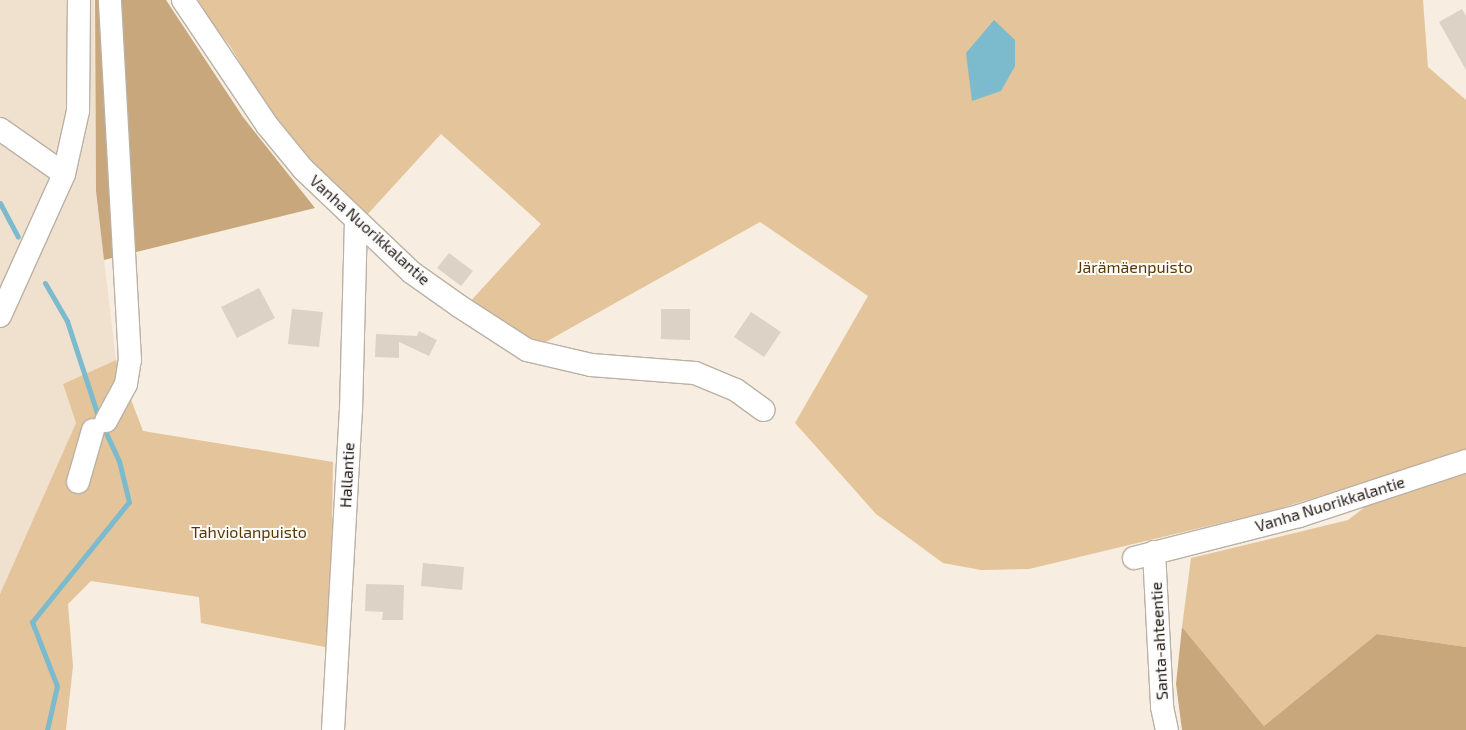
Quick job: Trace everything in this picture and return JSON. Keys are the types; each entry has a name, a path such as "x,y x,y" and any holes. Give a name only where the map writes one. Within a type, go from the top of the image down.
{"street":[{"path":"0,316 64,174 78,111 79,0"},
{"path":"78,482 99,426 123,391 130,360 110,0"},
{"name":"Vanha Nuorikkalantie","path":"183,0 267,125 303,169 411,272 528,350 591,366 695,373 736,390 764,410"},
{"path":"0,129 64,174"},
{"name":"Hallantie","path":"333,730 351,411 356,220"},
{"name":"Vanha Nuorikkalantie","path":"1144,555 1299,516 1466,461"},
{"name":"Santa-ahteentie","path":"1144,555 1162,707 1167,730"}],"shaded area":[{"path":"0,0 94,0 96,191 116,360 63,384 76,423 0,594"},
{"path":"95,0 166,0 243,117 315,208 104,260 96,191"},
{"path":"1182,627 1264,726 1377,634 1466,647 1466,730 1182,730 1176,684"}],"green space":[{"name":"Järämäenpuisto","path":"192,0 1423,0 1428,67 1466,100 1466,452 1271,511 1029,569 981,570 943,563 876,514 795,423 868,296 760,222 542,344 467,305 541,224 441,134 366,216 311,165 273,117 230,46"},
{"name":"Tahviolanpuisto","path":"116,360 143,431 333,462 330,648 201,623 199,597 91,581 68,604 73,666 66,730 0,730 0,594 76,423 63,384"},
{"path":"1466,465 1466,647 1377,634 1264,726 1182,627 1191,558 1348,520 1399,481"}],"water":[{"path":"994,20 1015,40 1015,66 1001,91 972,101 966,53"}],"building":[{"path":"1462,9 1466,16 1466,70 1439,22"},
{"path":"449,253 473,271 461,286 437,268"},
{"path":"259,288 275,318 237,338 221,307"},
{"path":"292,309 323,312 319,347 288,344"},
{"path":"661,309 690,309 690,340 661,339"},
{"path":"751,312 781,332 764,357 734,337"},
{"path":"419,331 437,340 429,356 399,342 399,358 375,357 376,334 417,336"},
{"path":"423,563 464,567 462,590 421,586"},
{"path":"366,584 404,585 403,620 382,620 383,612 365,611"}],"waterway":[{"path":"0,203 18,237"},
{"path":"45,283 67,321 99,419"},
{"path":"47,730 57,686 32,622 129,502 119,461 103,426"}]}
